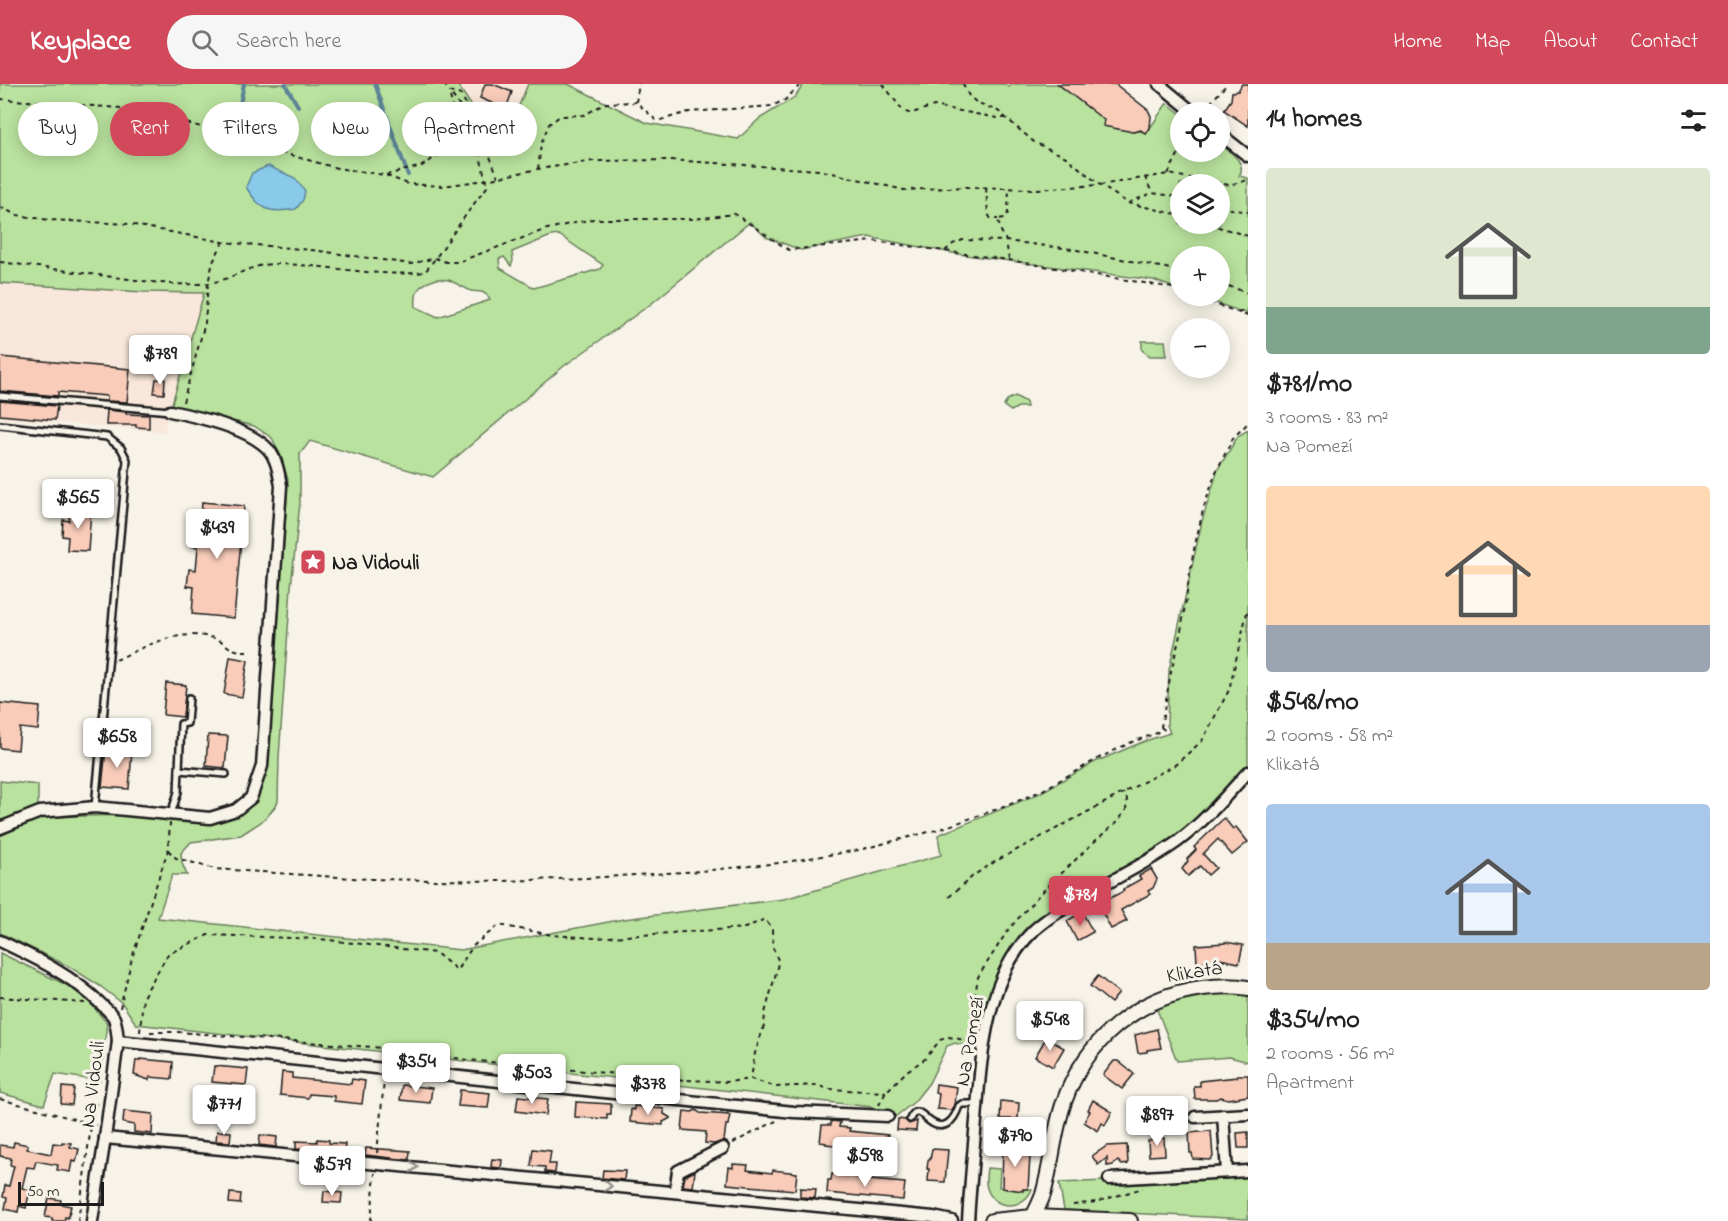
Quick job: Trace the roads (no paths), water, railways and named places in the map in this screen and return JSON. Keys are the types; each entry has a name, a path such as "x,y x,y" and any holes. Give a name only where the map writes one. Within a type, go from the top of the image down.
{"street":[{"path":"1160,84 1181,102"},
{"path":"1230,142 1248,156"},
{"path":"0,828 40,812 95,807 210,818 236,810 251,798 262,766 281,486 278,469 271,452 238,429 175,412"},
{"name":"Na Pomezí","path":"968,1221 984,1044 999,986 1011,960 1033,931 1087,893 1177,842 1248,772"},
{"name":"Na Vidouli","path":"0,941 73,980 113,1016 117,1027 118,1041 92,1221"},
{"name":"Klikatá","path":"1029,1219 1044,1193 1059,1117 1065,1099 1084,1061 1102,1038 1135,1012 1170,994 1215,986 1248,988"},
{"path":"118,1041 794,1112 888,1116"},
{"path":"1195,1117 1248,1114"},
{"path":"1223,1116 1227,1172"},
{"path":"106,1132 376,1164 933,1217 952,1221"},
{"path":"675,1192 678,1172 723,1148"},
{"path":"1109,1179 1248,1171"},
{"path":"992,1221 1029,1219 1130,1221"}],"lane":[{"path":"0,396 175,412"},
{"path":"0,424 107,437 121,447 127,460 95,807"},
{"path":"171,814 178,792 181,724 187,723 189,698"},
{"path":"179,770 226,774"},
{"path":"910,1119 914,1113 918,1112 934,1123 945,1125 956,1116 962,1104 978,1104"}],"water":[{"path":"268,166 295,178 305,191 303,200 296,209 279,211 266,208 256,201 246,187 252,173"}],"waterway":[{"path":"240,102 244,84"},
{"path":"285,84 296,102"},
{"path":"375,84 408,175"}],"place":[{"name":"Na Vidouli","path":"313,562"}]}
